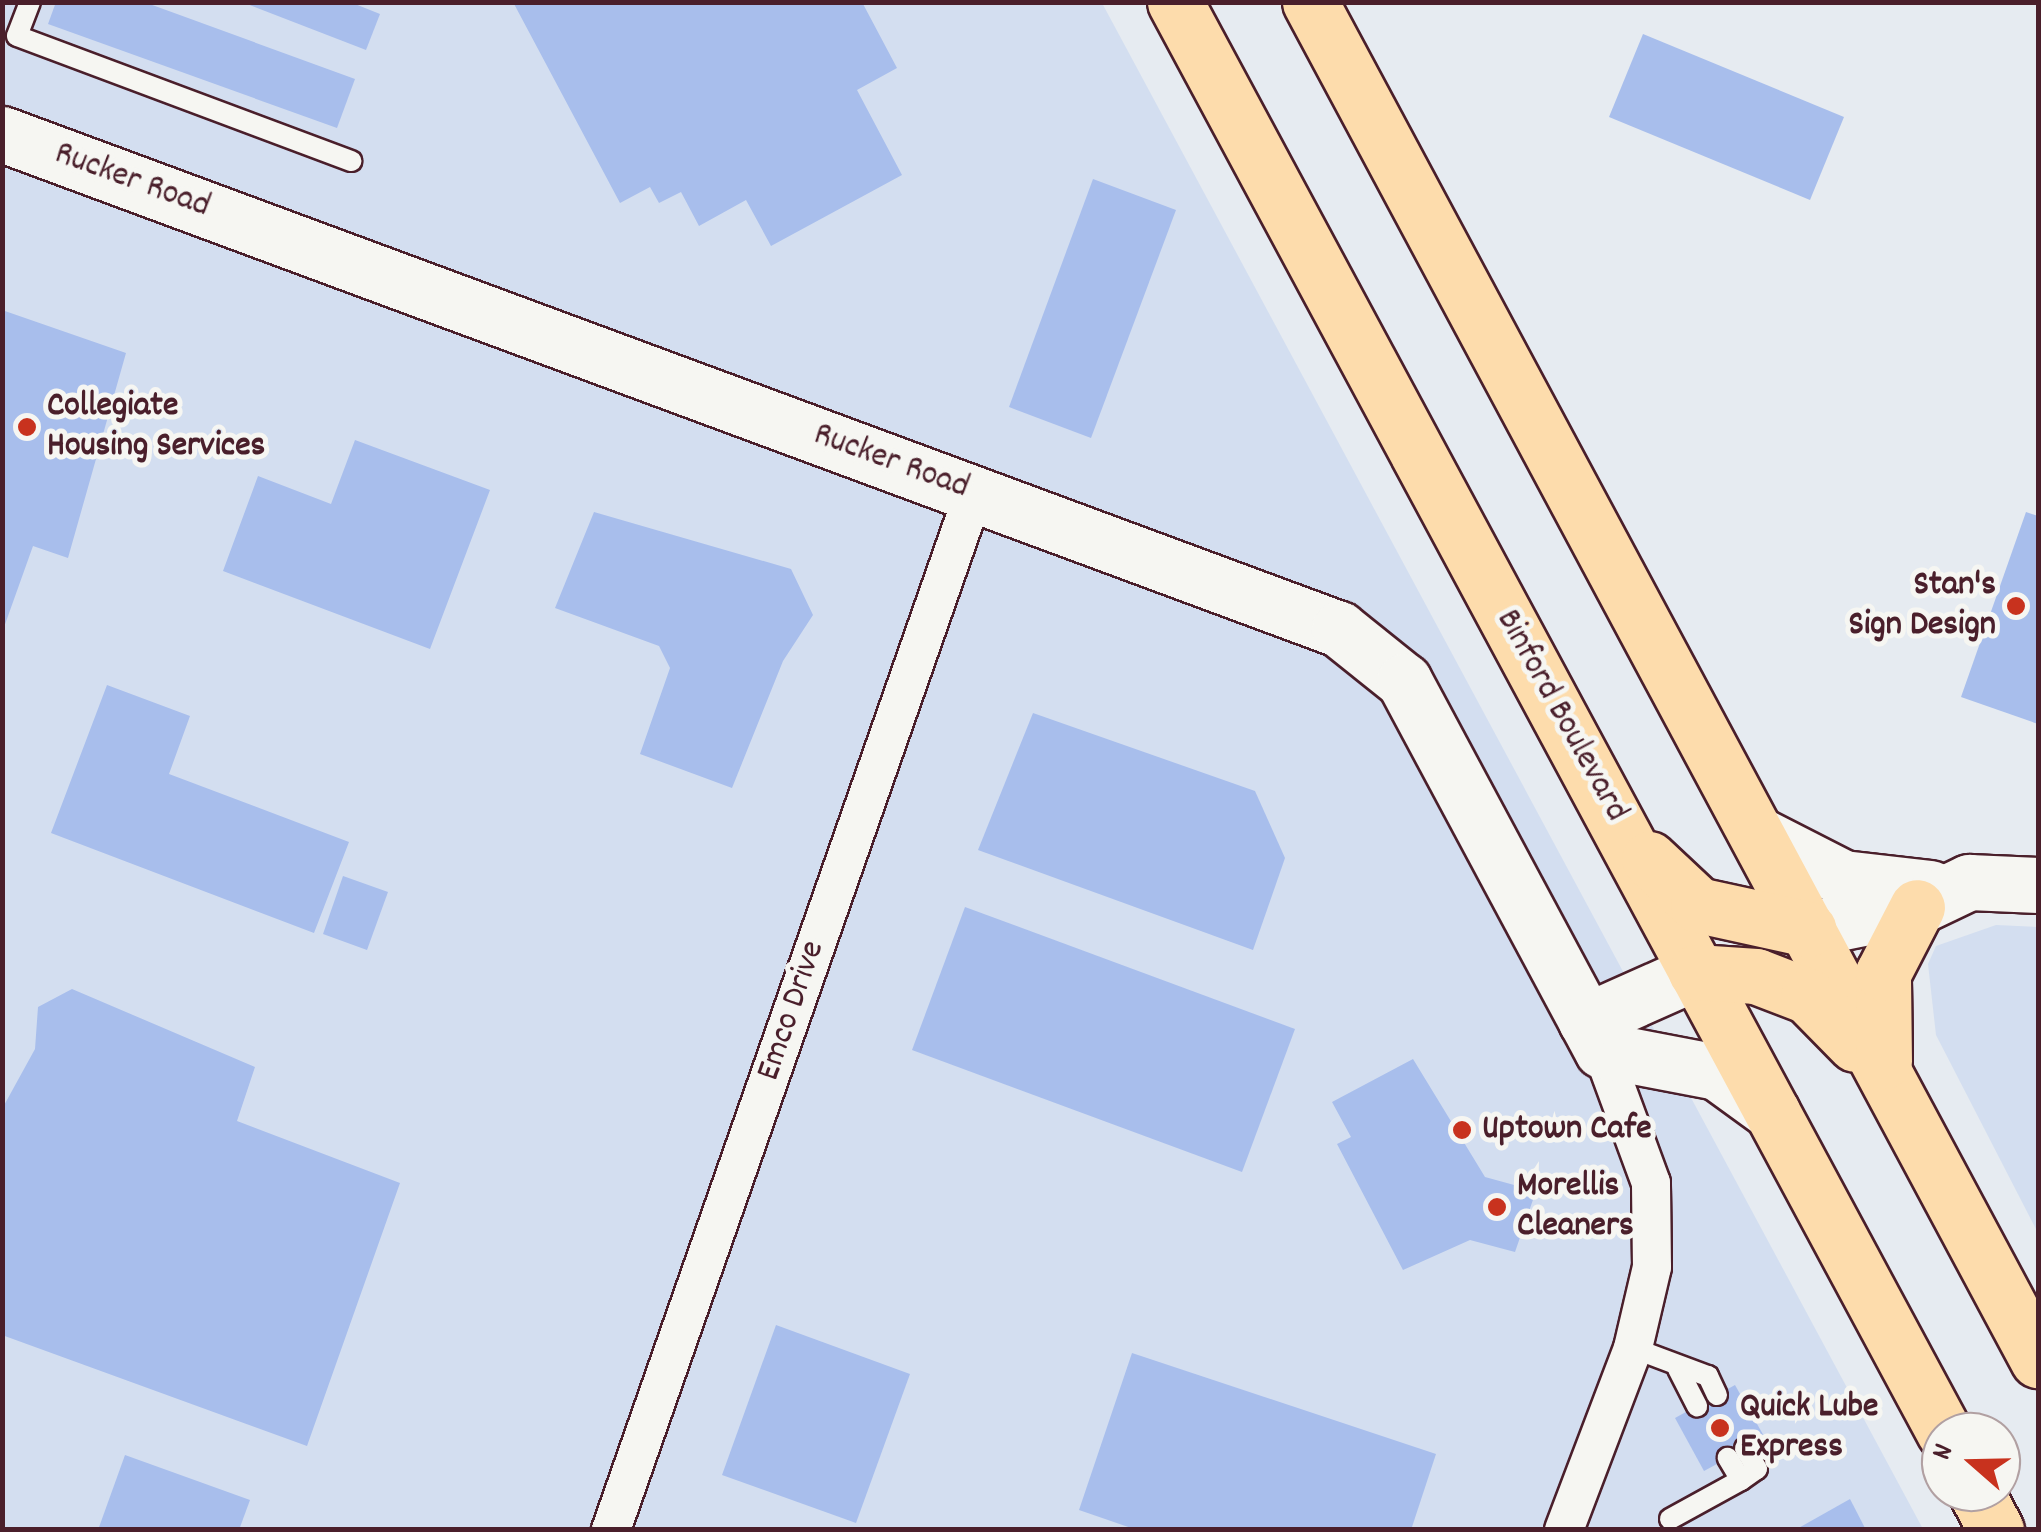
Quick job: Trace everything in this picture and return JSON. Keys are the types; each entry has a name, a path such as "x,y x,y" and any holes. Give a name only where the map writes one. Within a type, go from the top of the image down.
{"main road":[{"name":"Binford Boulevard","path":"1174,2 1629,840 1933,1412"},
{"path":"1310,2 2038,1360"},
{"path":"1629,840 1698,905 1808,929"},
{"path":"1885,1074 1883,973 1927,898"},
{"path":"1696,972 1756,976 1808,996 1885,1074"}],"street":[{"name":"Rucker Road","path":"2,134 1339,629 1378,654 1431,726 1594,1036"},
{"name":"Emco Drive","path":"611,1530 974,493"},
{"path":"1759,835 1843,878 1927,898"},
{"path":"1808,929 1992,879 2038,885"},
{"path":"1594,1036 1696,972"},
{"path":"1594,1036 1718,1072 1772,1112"},
{"path":"1564,1530 1633,1348 1652,1268 1652,1194 1594,1036"}],"lane":[{"path":"30,2 18,36 351,161"},
{"path":"1633,1348 1708,1376 1716,1395"},
{"path":"1678,1368 1697,1406"},
{"path":"1670,1519 1740,1480 1736,1453"}],"shaded area":[{"path":"3,2 1102,3 1923,1529 3,1530"},
{"path":"1996,925 2038,927 2038,1233 1936,1035 1928,964 1936,946"}],"building":[{"path":"56,2 144,2 355,79 337,128 48,24"},
{"path":"242,2 350,2 380,14 366,50"},
{"path":"513,2 862,2 897,68 857,90 902,175 771,246 746,200 699,226 681,192 659,203 650,187 620,203"},
{"path":"1643,34 1844,117 1810,200 1609,117"},
{"path":"1093,179 1176,210 1091,438 1009,407"},
{"path":"2,310 126,353 68,558 33,546 3,630"},
{"path":"355,440 490,490 430,649 223,571 258,476 331,504"},
{"path":"594,512 791,569 813,615 783,661 732,788 640,754 670,668 659,646 555,608"},
{"name":"Stan's Sign Design","path":"2026,512 2038,516 2038,724 1961,697"},
{"path":"107,685 190,716 169,774 349,842 314,933 51,833"},
{"path":"1033,713 1255,791 1285,858 1253,950 978,850"},
{"path":"343,876 388,892 367,950 323,934"},
{"path":"965,907 1295,1029 1242,1172 912,1050"},
{"path":"72,989 255,1067 237,1121 400,1183 307,1446 2,1335 2,1109 35,1049 38,1007"},
{"path":"1413,1059 1485,1177 1536,1191 1515,1252 1470,1240 1403,1270 1337,1144 1351,1137 1332,1102"},
{"path":"776,1325 910,1374 856,1523 722,1475"},
{"path":"1132,1353 1436,1454 1411,1530 1137,1530 1079,1510"},
{"name":"Quick Lube Express","path":"1735,1385 1765,1438 1704,1471 1675,1418"},
{"path":"125,1455 250,1500 239,1530 98,1530"},
{"path":"1850,1499 1866,1530 1795,1530"}],"place":[{"name":"Collegiate Housing Services","path":"27,427"},
{"name":"Stan's Sign Design","path":"2016,606"},
{"name":"Uptown Cafe","path":"1462,1130"},
{"name":"Morellis Cleaners","path":"1497,1207"},
{"name":"Quick Lube Express","path":"1720,1428"}]}
